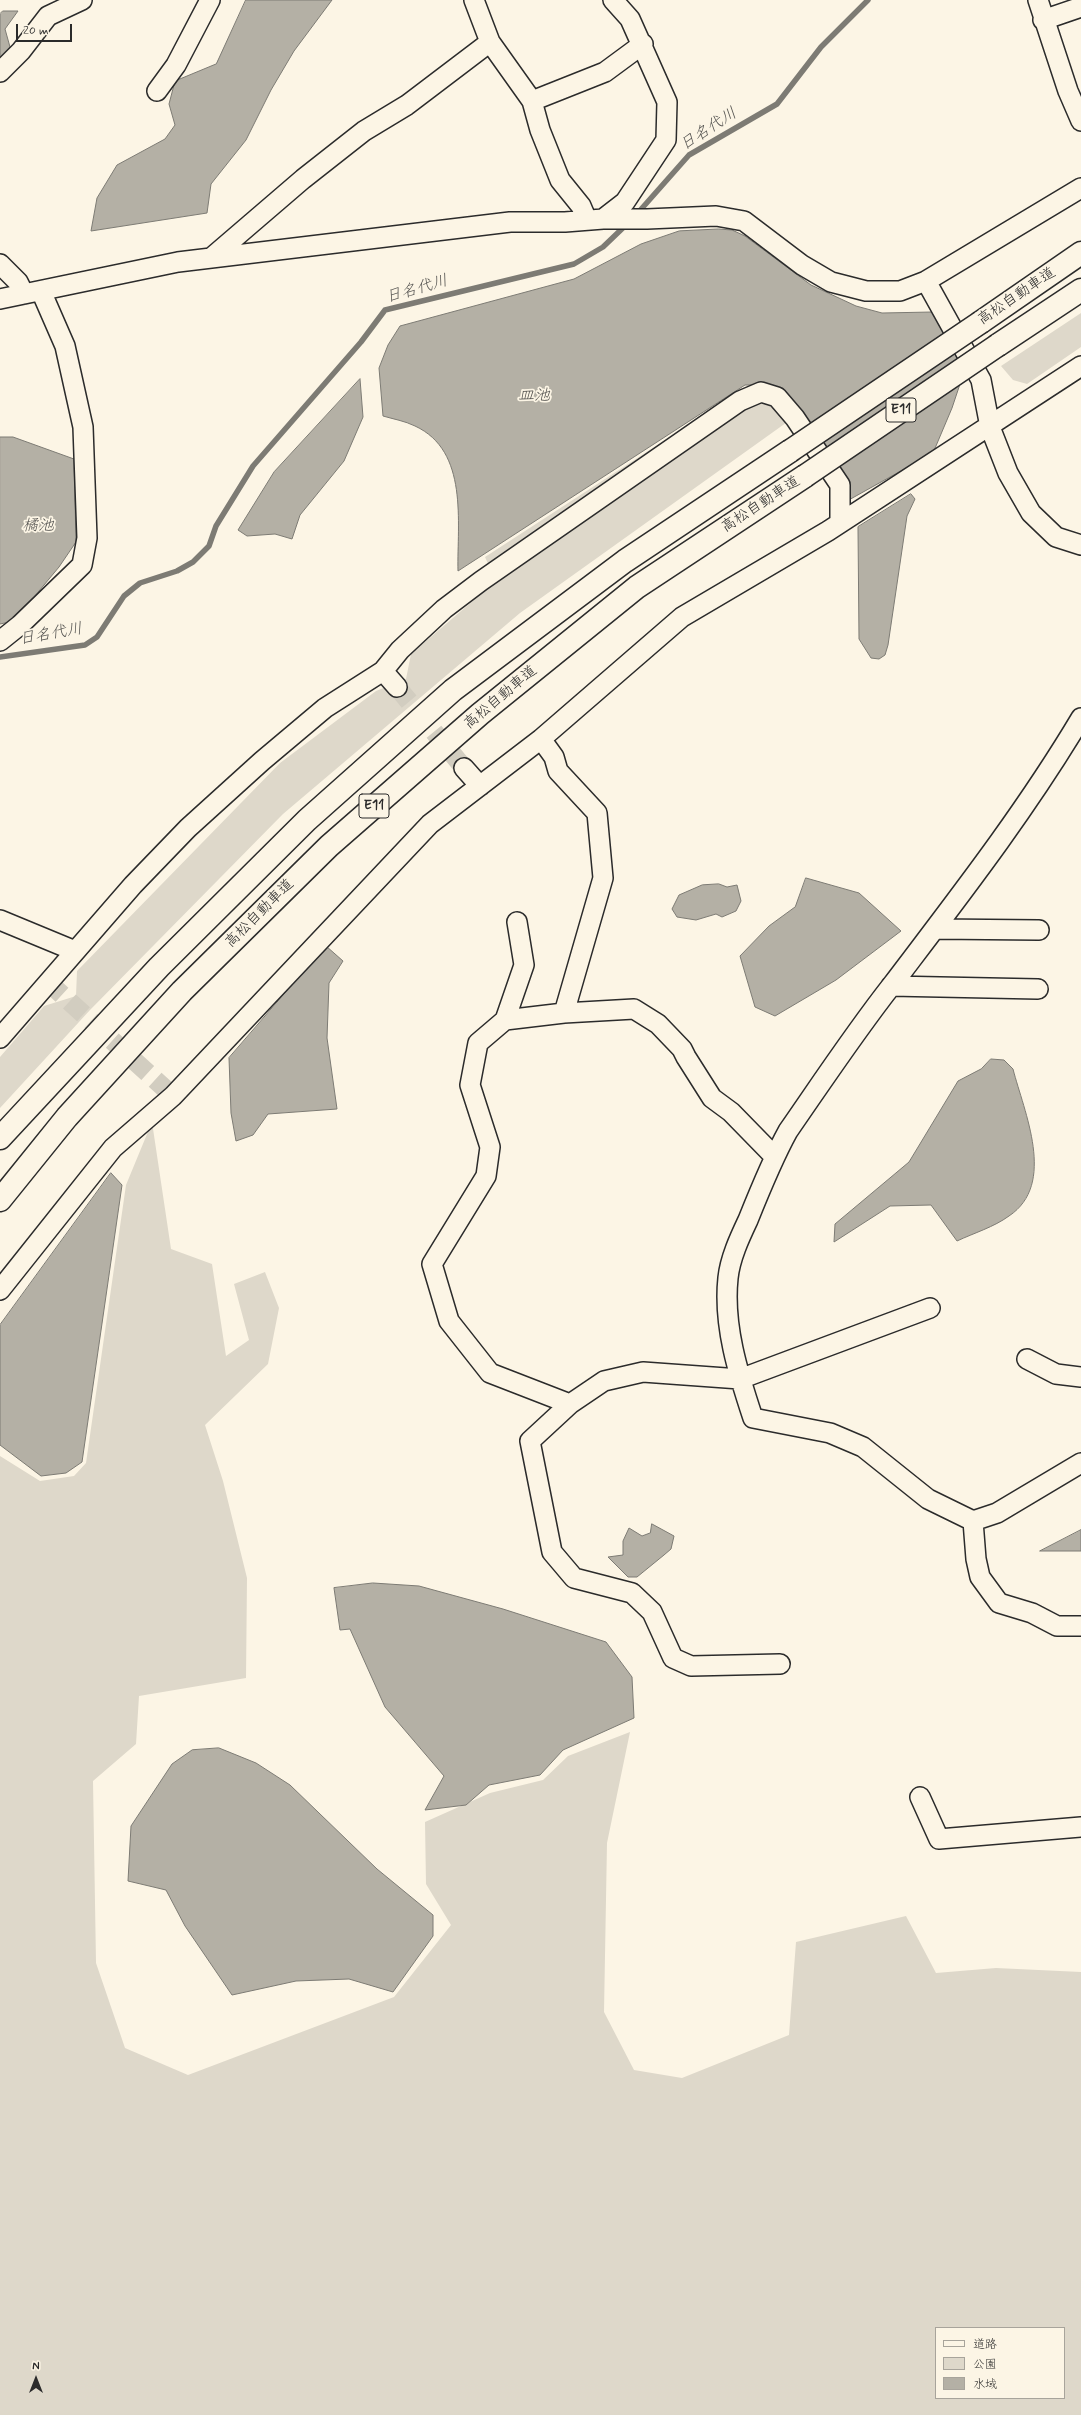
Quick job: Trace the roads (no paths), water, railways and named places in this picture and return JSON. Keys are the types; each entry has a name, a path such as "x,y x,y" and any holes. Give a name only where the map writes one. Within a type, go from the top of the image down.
{"highway":[{"name":"高松自動車道","path":"0,1138 159,967 279,847 453,690 625,561 981,322 1081,253"},
{"name":"高松自動車道","path":"0,1200 67,1117 177,997 329,846 480,714 637,586 805,476 1081,290"}],"street":[{"path":"0,72 21,51 48,16 82,0"},
{"path":"157,91 176,65 210,0"},
{"path":"604,219 625,202 666,140 667,102 643,44 630,19 613,0"},
{"path":"1038,0 1043,20 1068,90 1081,121"},
{"path":"479,6 490,42 532,101 540,130 560,180 580,206 604,219"},
{"path":"1043,20 1081,7"},
{"path":"211,258 303,179 364,131 407,105 490,42"},
{"path":"532,101 605,72 643,44"},
{"path":"0,299 62,285 211,258 510,222 604,219 647,220 716,216 744,221 802,265 831,282 866,291 900,291 926,281 1081,188"},
{"path":"0,264 18,282 32,292 65,346 83,427 87,538 82,565 20,626 0,641"},
{"path":"926,281 981,380 990,427 1008,473 1031,513 1056,537 1081,545"},
{"path":"0,1290 113,1148 173,1096 430,824 541,739 682,617 828,531 840,521 990,427 1081,366"},
{"path":"0,1038 133,885 177,840 262,761 325,708 383,671 400,650 438,614 481,581 740,401 762,392 777,397 782,402 795,418 840,485 840,521"},
{"path":"383,671 398,687"},
{"path":"1081,718 1052,766 936,929 891,986 822,1081 774,1156 739,1240 728,1276 728,1317 740,1379 753,1418 830,1432 863,1447 928,1499 973,1521 997,1513 1081,1463"},
{"path":"541,739 554,757 558,771 598,813 603,878 564,1013"},
{"path":"464,768 480,786"},
{"path":"0,920 75,951"},
{"path":"517,922 524,965 505,1020 478,1043 470,1085 490,1146 486,1176 432,1264 449,1321 490,1373 570,1404"},
{"path":"936,929 1039,930"},
{"path":"891,986 1038,989"},
{"path":"505,1020 564,1013 634,1009 658,1024 682,1049 686,1058 712,1098 732,1112 774,1156"},
{"path":"780,1664 691,1666 673,1658 652,1612 632,1593 574,1578 552,1552 530,1441 570,1404 604,1381 643,1372 740,1379 930,1308"},
{"path":"1027,1359 1056,1374 1081,1377"},
{"path":"973,1521 976,1559 980,1577 999,1603 1032,1613 1057,1626 1081,1626"},
{"path":"920,1797 939,1839 1081,1827"}],"water":[{"path":"246,0 332,0 294,51 271,90 246,140 211,184 207,213 91,231 97,198 117,165 165,139 175,125 169,104 175,81 216,64"},
{"path":"3,11 18,11 5,29 10,47 0,59 0,14"},
{"name":"皿池","path":"719,229 732,230 745,236 811,285 856,306 882,313 932,312 955,351 964,372 952,408 933,453 847,501 763,385 745,385 458,571 458,510 456,490 452,470 444,452 432,437 415,426 383,416 379,368 388,345 400,326 574,279 641,244 679,231"},
{"path":"360,379 363,417 344,461 300,515 292,539 275,534 247,536 238,530 274,472"},
{"name":"橘池","path":"0,437 13,437 74,459 76,542 59,567 14,621 0,624"},
{"path":"911,494 915,499 907,516 888,645 885,655 879,659 871,658 859,639 858,527"},
{"path":"806,878 859,893 901,931 836,980 775,1016 755,1007 740,956 769,926 795,907"},
{"path":"719,884 727,887 737,885 741,901 736,911 722,917 716,914 696,920 677,917 672,909 679,895 702,885"},
{"path":"326,946 343,961 329,983 327,1038 337,1109 268,1114 253,1135 236,1141 231,1113 229,1058"},
{"path":"991,1059 1004,1060 1013,1069 1029,1126 1033,1147 1034,1167 1031,1186 1023,1202 1003,1220 957,1241 931,1205 890,1206 834,1242 835,1224 909,1162 958,1081 981,1069"},
{"path":"111,1173 122,1185 82,1462 66,1473 41,1476 0,1445 0,1325"},
{"path":"652,1524 674,1536 671,1549 637,1577 628,1577 608,1557 623,1555 623,1541 629,1528 642,1536 650,1533"},
{"path":"1081,1530 1081,1551 1040,1551"},
{"path":"373,1583 419,1586 503,1609 606,1642 632,1677 634,1718 563,1750 540,1775 489,1785 466,1805 425,1810 444,1776 385,1707 350,1629 340,1630 334,1588"},
{"path":"219,1748 256,1763 290,1785 377,1869 433,1915 433,1936 393,1992 349,1979 296,1981 232,1995 185,1926 166,1890 128,1881 131,1826 172,1764 192,1750"}],"waterway":[{"name":"日名代川","path":"636,215 689,155 777,104 821,47 868,0"},
{"name":"日名代川","path":"0,657 85,645 97,637 124,596 140,583 177,571 193,562 209,546 216,526 253,466 361,342 385,310 574,264 603,247 627,224"}],"tunnel":[{"path":"397,687 464,768"},
{"path":"48,982 173,1096"}]}
